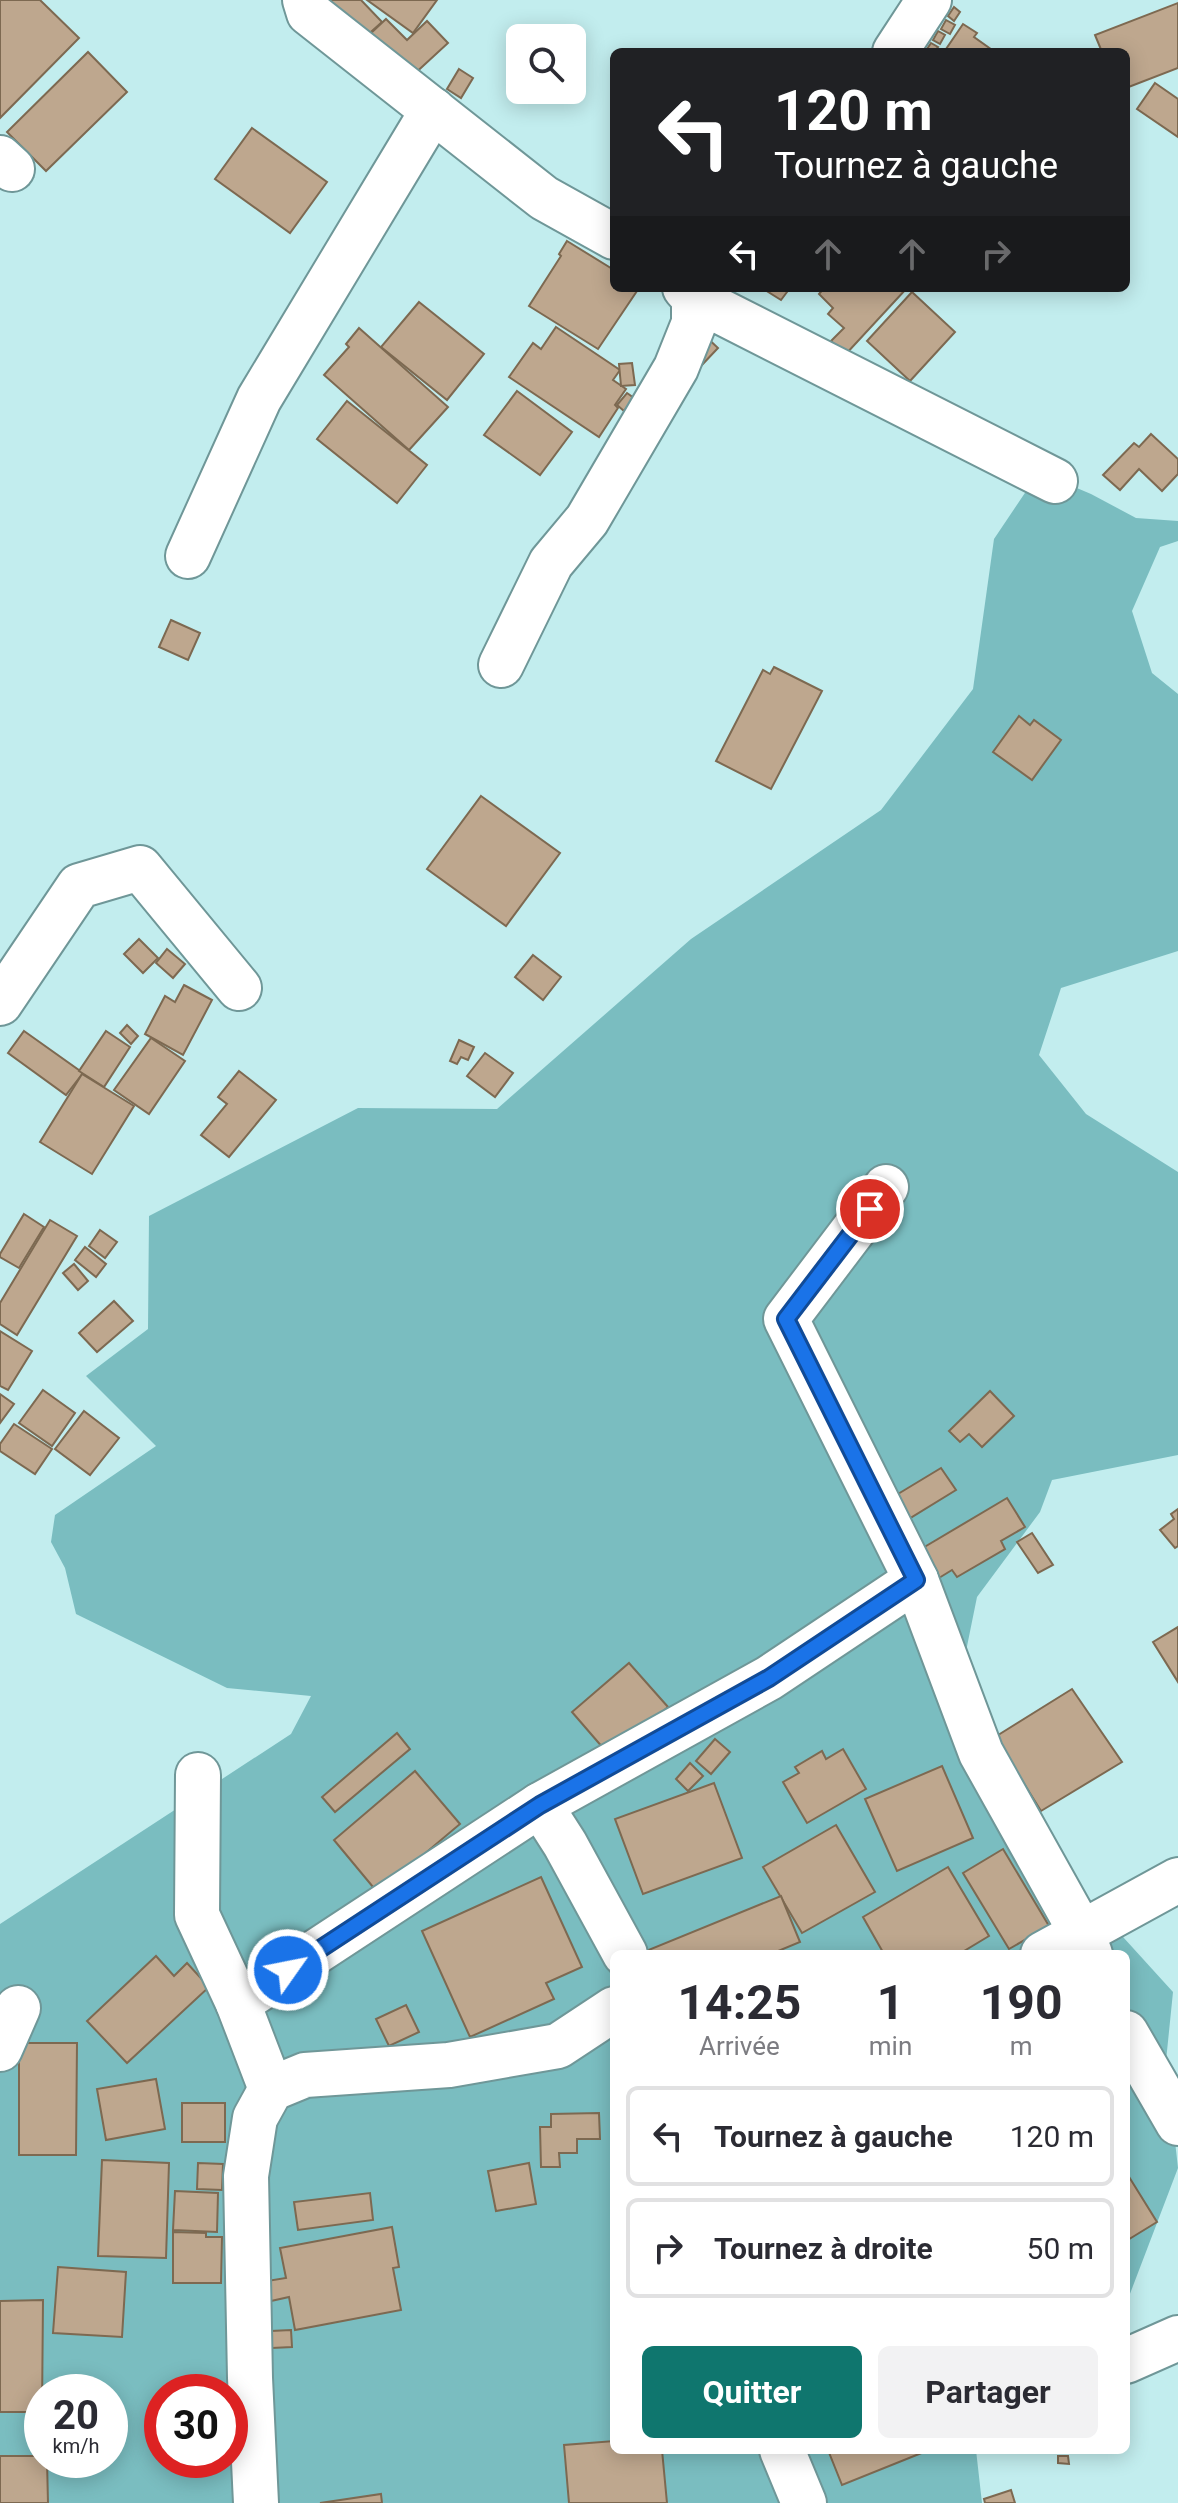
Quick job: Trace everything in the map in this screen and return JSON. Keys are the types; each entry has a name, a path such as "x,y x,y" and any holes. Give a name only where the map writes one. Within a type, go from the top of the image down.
{"street":[{"path":"305,0 309,13 544,198 610,235"},
{"path":"898,48 929,0"},
{"path":"188,556 259,399 433,110"},
{"path":"501,665 551,563 587,520 676,368 694,323 711,297 1055,481"},
{"path":"0,1003 79,886 140,868 239,988"},
{"path":"886,1187 786,1319 916,1580 981,1753 1086,1943"},
{"path":"238,2003 540,1805 769,1678 916,1580"},
{"path":"198,1775 197,1915 238,2003 271,2089"},
{"path":"540,1805 623,1950"},
{"path":"1059,1950 1086,1943 1178,1880"},
{"path":"0,2049 18,2008"},
{"path":"256,2503 246,2176 255,2118 271,2089 305,2075 449,2065 558,2046 610,2012"},
{"path":"1130,2040 1178,2123"},
{"path":"1130,2359 1178,2338"},
{"path":"784,2454 804,2503"}],"shaded area":[{"path":"1039,472 1091,494 1136,518 1178,521 1178,541 1160,547 1132,611 1152,673 1178,694 1178,951 1061,988 1039,1055 1086,1114 1178,1172 1178,1455 1052,1480 1040,1512 977,1597 963,1666 993,1794 1173,1992 1166,2061 1178,2168 1130,2294 1130,1950 610,1950 610,2454 976,2454 982,2503 0,2503 0,1924 291,1734 311,1696 227,1688 76,1614 65,1568 51,1542 55,1515 156,1446 86,1376 148,1329 149,1216 358,1108 497,1109 691,939 881,810 973,689 994,539"}],"building":[{"path":"0,0 40,0 79,38 0,118"},
{"path":"324,0 361,0 382,22 362,40"},
{"path":"367,0 437,0 413,33"},
{"path":"1178,3 1178,68 1130,86 1130,48 1100,48 1095,35"},
{"path":"954,7 960,12 954,21 948,16"},
{"path":"386,19 407,40 427,21 448,43 411,77 370,34"},
{"path":"946,20 955,25 950,34 941,29"},
{"path":"963,24 977,33 974,37 989,48 947,48"},
{"path":"938,31 945,35 940,44 933,40"},
{"path":"88,52 127,92 46,171 7,132"},
{"path":"459,69 473,78 461,98 447,89"},
{"path":"1155,83 1178,99 1178,137 1137,109"},
{"path":"252,128 327,182 290,233 215,179"},
{"path":"567,241 610,268 610,292 636,292 598,349 529,306 561,256 559,254"},
{"path":"768,292 787,292 781,300"},
{"path":"903,292 845,355 831,341 844,328 828,314 833,308 819,294"},
{"path":"912,292 955,332 910,381 867,341"},
{"path":"419,302 484,354 447,400 381,347"},
{"path":"556,327 620,370 613,380 626,389 599,437 509,377 533,343 541,349"},
{"path":"359,328 448,407 409,450 324,375 349,347 346,344"},
{"path":"702,333 718,348 700,367 684,353"},
{"path":"632,363 635,385 621,386 619,364"},
{"path":"517,391 572,432 540,475 484,435"},
{"path":"627,393 634,398 624,411 617,405"},
{"path":"347,401 427,465 397,503 317,439"},
{"path":"1151,434 1178,459 1178,474 1162,491 1139,469 1120,490 1103,475 1134,443 1139,447"},
{"path":"171,620 200,633 188,660 159,647"},
{"path":"774,667 822,691 771,789 716,761 763,670 770,674"},
{"path":"1019,716 1030,725 1034,720 1061,740 1032,780 993,752"},
{"path":"481,796 560,853 506,926 427,869"},
{"path":"139,939 158,958 143,973 124,954"},
{"path":"167,949 185,964 173,978 156,963"},
{"path":"533,955 561,977 543,1000 515,977"},
{"path":"184,985 212,1000 183,1055 145,1034 165,996 175,1002"},
{"path":"127,1025 138,1036 131,1044 120,1033"},
{"path":"24,1031 83,1073 66,1095 8,1053"},
{"path":"106,1031 130,1047 104,1087 79,1071"},
{"path":"151,1038 185,1061 149,1114 114,1090"},
{"path":"459,1040 474,1047 468,1060 461,1057 457,1064 450,1061"},
{"path":"485,1053 513,1073 495,1097 467,1076"},
{"path":"239,1071 276,1100 229,1157 201,1135 227,1104 218,1097"},
{"path":"82,1074 134,1106 92,1174 40,1142"},
{"path":"24,1214 44,1227 19,1268 0,1257 0,1254"},
{"path":"50,1220 77,1236 17,1335 0,1324 0,1303"},
{"path":"100,1230 117,1242 105,1258 89,1246"},
{"path":"85,1247 106,1264 96,1277 75,1260"},
{"path":"74,1264 88,1281 78,1290 63,1273"},
{"path":"114,1301 133,1321 97,1352 79,1333"},
{"path":"0,1331 32,1351 8,1390 0,1386"},
{"path":"43,1390 75,1413 52,1446 19,1423"},
{"path":"990,1391 1014,1416 982,1447 969,1434 960,1442 949,1431"},
{"path":"0,1394 14,1404 0,1423"},
{"path":"84,1411 119,1438 90,1475 55,1449"},
{"path":"14,1424 52,1449 35,1474 0,1451 0,1444"},
{"path":"941,1468 956,1490 907,1520 893,1497"},
{"path":"1007,1498 1025,1527 1001,1541 1005,1549 957,1577 952,1570 934,1581 916,1552"},
{"path":"1178,1509 1178,1546 1175,1548 1160,1530 1174,1519 1171,1514"},
{"path":"1032,1533 1053,1565 1038,1573 1017,1542"},
{"path":"1178,1627 1178,1682 1153,1642"},
{"path":"629,1663 668,1707 610,1756 572,1712"},
{"path":"1072,1689 1122,1762 1041,1811 995,1737"},
{"path":"397,1733 410,1749 335,1812 322,1797"},
{"path":"715,1739 730,1752 711,1774 696,1761"},
{"path":"843,1749 866,1789 807,1823 783,1782 799,1773 795,1767 822,1751 826,1759"},
{"path":"690,1763 703,1776 688,1791 676,1779"},
{"path":"942,1766 973,1838 897,1871 865,1799"},
{"path":"415,1771 460,1824 378,1893 334,1840"},
{"path":"714,1783 742,1858 643,1894 615,1819"},
{"path":"836,1825 875,1892 802,1933 763,1867"},
{"path":"1003,1849 1049,1926 1009,1949 963,1873"},
{"path":"948,1867 989,1936 966,1950 882,1950 863,1917"},
{"path":"541,1877 582,1967 546,1983 554,1999 470,2037 422,1931"},
{"path":"781,1896 800,1942 781,1950 648,1950"},
{"path":"156,1956 174,1976 187,1963 209,1987 127,2063 87,2021"},
{"path":"406,2005 419,2032 389,2046 376,2019"},
{"path":"19,2043 77,2043 76,2155 19,2155"},
{"path":"156,2079 165,2129 106,2140 97,2089"},
{"path":"182,2103 225,2103 225,2142 182,2142"},
{"path":"599,2113 600,2139 577,2139 577,2153 559,2153 560,2167 541,2167 540,2127 551,2127 551,2114"},
{"path":"102,2160 169,2163 166,2258 98,2256"},
{"path":"198,2163 223,2164 222,2190 197,2189"},
{"path":"529,2163 536,2204 496,2211 488,2171"},
{"path":"1130,2178 1157,2222 1130,2239"},
{"path":"175,2191 218,2193 217,2232 173,2230"},
{"path":"370,2193 373,2220 298,2230 294,2202"},
{"path":"392,2227 399,2267 393,2268 401,2310 295,2330 289,2297 271,2301 267,2281 286,2278 280,2248"},
{"path":"173,2232 222,2237 221,2283 173,2283"},
{"path":"58,2267 126,2272 122,2337 53,2333"},
{"path":"43,2300 42,2374 24,2374 24,2412 0,2412 0,2301"},
{"path":"291,2330 292,2347 272,2348 271,2331"},
{"path":"610,2441 610,2454 662,2454 667,2503 569,2503 564,2445"},
{"path":"830,2454 919,2454 842,2485"},
{"path":"0,2456 24,2456 24,2478 47,2478 48,2503 0,2503"},
{"path":"1058,2456 1068,2456 1069,2464 1058,2463"},
{"path":"1011,2490 1015,2503 985,2503 984,2499"},
{"path":"381,2494 382,2503 320,2503"}],"route":[{"path":"288,1970 540,1805 769,1678 916,1580 786,1319 870,1209"}]}
